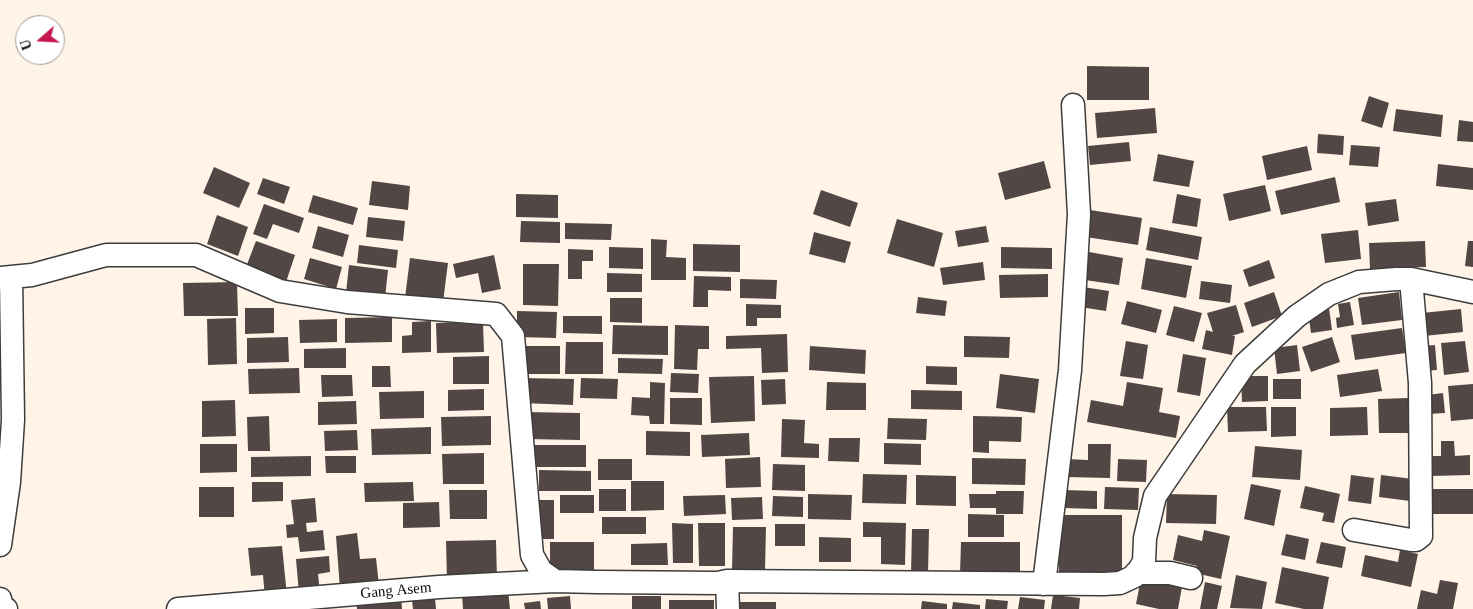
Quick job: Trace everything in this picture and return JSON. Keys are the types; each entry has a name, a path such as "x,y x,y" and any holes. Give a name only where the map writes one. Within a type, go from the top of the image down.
{"street":[{"path":"1044,584 1071,350 1079,214 1073,106"},
{"path":"0,545 9,482 12,420 6,278 32,276 106,255 196,255 280,291 347,302 496,314 513,336 532,555 535,564 541,572 555,581"},
{"path":"1354,530 1411,540 1416,540 1421,536 1420,383 1411,279"},
{"path":"1136,573 1144,562 1145,538 1155,496 1246,364 1297,316 1328,294 1359,282 1411,279 1473,292"},
{"path":"1136,573 1170,574 1191,578"},
{"name":"Gang Asem","path":"178,609 439,587 555,581 1104,584 1120,583 1135,576 1136,573"},
{"path":"727,581 728,609"},
{"path":"0,599 2,607 6,609"}],"building":[{"path":"1087,66 1149,67 1149,100 1087,100"},
{"path":"1369,96 1389,103 1382,128 1361,121"},
{"path":"1155,108 1157,133 1097,138 1095,113"},
{"path":"1396,109 1443,115 1441,137 1393,131"},
{"path":"1459,120 1473,122 1473,142 1457,141"},
{"path":"1318,134 1344,136 1343,155 1317,153"},
{"path":"1129,142 1131,161 1090,165 1088,146"},
{"path":"1351,145 1380,147 1378,167 1349,165"},
{"path":"1307,146 1312,170 1267,180 1262,156"},
{"path":"1158,154 1194,161 1189,187 1153,181"},
{"path":"1044,161 1051,188 1005,200 998,173"},
{"path":"1438,164 1473,168 1473,190 1436,186"},
{"path":"214,167 250,183 239,208 203,193"},
{"path":"1335,177 1340,202 1281,215 1275,191"},
{"path":"263,178 290,187 284,204 257,194"},
{"path":"372,181 410,186 408,210 369,205"},
{"path":"1265,185 1271,211 1229,221 1223,194"},
{"path":"821,190 858,203 850,227 813,214"},
{"path":"516,194 558,195 558,218 516,217"},
{"path":"1177,194 1201,199 1197,227 1172,223"},
{"path":"313,195 358,208 353,225 308,212"},
{"path":"1396,199 1399,221 1368,226 1365,203"},
{"path":"264,204 304,218 299,233 273,224 267,239 253,234"},
{"path":"1090,210 1142,218 1138,245 1086,237"},
{"path":"217,215 248,227 238,256 207,244"},
{"path":"368,217 405,221 403,241 366,237"},
{"path":"897,219 943,233 934,267 887,253"},
{"path":"521,221 560,222 560,243 520,242"},
{"path":"565,223 612,224 611,240 565,239"},
{"path":"318,226 349,235 343,257 312,248"},
{"path":"986,226 989,242 958,247 955,231"},
{"path":"1150,227 1202,237 1198,260 1146,250"},
{"path":"1358,230 1361,259 1325,263 1321,234"},
{"path":"814,232 851,242 845,263 809,254"},
{"path":"651,239 667,240 666,257 686,258 686,280 651,280"},
{"path":"256,241 295,255 286,282 246,267"},
{"path":"1425,241 1426,267 1370,269 1369,243"},
{"path":"1468,241 1473,241 1473,267 1465,266"},
{"path":"693,244 740,245 740,272 693,271"},
{"path":"359,245 398,250 396,268 357,263"},
{"path":"609,247 643,248 643,269 609,268"},
{"path":"1001,247 1052,248 1052,269 1001,268"},
{"path":"568,249 593,250 593,261 582,261 582,279 568,279"},
{"path":"1089,252 1123,258 1119,285 1085,280"},
{"path":"494,255 501,289 482,293 478,273 456,278 453,264"},
{"path":"310,258 342,267 336,289 304,279"},
{"path":"410,258 448,263 443,302 405,298"},
{"path":"1146,258 1192,266 1186,298 1141,289"},
{"path":"1269,260 1275,278 1249,287 1243,270"},
{"path":"983,262 985,280 943,285 940,268"},
{"path":"523,264 559,264 558,306 523,305"},
{"path":"349,265 388,270 385,298 346,293"},
{"path":"607,273 642,274 642,292 607,292"},
{"path":"1048,274 1048,297 1000,298 999,275"},
{"path":"694,276 731,277 731,291 708,290 708,307 693,307"},
{"path":"740,279 777,280 776,299 740,298"},
{"path":"1201,281 1232,285 1230,303 1199,299"},
{"path":"237,282 238,316 184,316 183,283"},
{"path":"1083,287 1109,291 1106,311 1080,307"},
{"path":"1274,292 1282,316 1252,327 1244,303"},
{"path":"1399,292 1402,320 1362,325 1358,298"},
{"path":"918,297 947,301 945,316 916,313"},
{"path":"610,298 642,298 642,323 610,322"},
{"path":"1127,301 1162,310 1156,333 1121,324"},
{"path":"1350,302 1354,325 1337,328 1336,318 1340,317 1338,304"},
{"path":"746,304 781,305 781,318 757,318 757,326 746,326"},
{"path":"1236,305 1244,332 1232,336 1235,336 1232,355 1202,349 1206,330 1213,332 1207,313"},
{"path":"1174,306 1202,313 1194,342 1166,335"},
{"path":"245,308 274,308 274,333 245,334"},
{"path":"1329,308 1332,330 1311,333 1308,311"},
{"path":"1461,309 1463,332 1424,336 1422,313"},
{"path":"517,311 557,312 556,338 517,337"},
{"path":"563,316 602,316 602,334 563,333"},
{"path":"392,317 392,342 345,343 345,318"},
{"path":"236,318 237,364 208,365 207,319"},
{"path":"337,319 337,342 300,343 299,320"},
{"path":"431,321 431,352 402,353 402,336 412,335 412,322"},
{"path":"483,322 484,352 437,353 436,323"},
{"path":"613,325 668,326 668,355 612,354"},
{"path":"675,325 709,326 709,349 698,349 697,370 674,369"},
{"path":"1402,328 1406,353 1355,360 1351,335"},
{"path":"787,334 788,372 762,373 761,348 726,349 726,336"},
{"path":"964,336 1010,337 1009,358 964,357"},
{"path":"288,337 289,362 247,363 247,338"},
{"path":"1332,337 1340,362 1311,372 1302,347"},
{"path":"1126,341 1148,345 1143,379 1120,376"},
{"path":"1465,341 1469,372 1444,375 1441,343"},
{"path":"566,342 603,342 603,374 565,374"},
{"path":"1297,345 1300,371 1277,374 1274,348"},
{"path":"1435,345 1437,370 1424,371 1422,346"},
{"path":"522,346 560,346 560,374 521,374"},
{"path":"810,346 866,350 865,374 809,370"},
{"path":"346,348 346,368 304,368 304,349"},
{"path":"1183,354 1206,358 1200,396 1177,392"},
{"path":"489,356 489,384 453,384 453,357"},
{"path":"618,358 663,359 662,374 618,373"},
{"path":"372,366 390,366 391,387 372,387"},
{"path":"926,366 957,367 957,385 926,384"},
{"path":"299,368 300,393 249,394 248,369"},
{"path":"1378,369 1382,391 1340,397 1337,375"},
{"path":"671,373 699,374 698,393 670,392"},
{"path":"1000,374 1039,379 1035,413 996,408"},
{"path":"321,375 352,375 353,396 322,397"},
{"path":"754,376 755,421 711,423 709,377"},
{"path":"1241,376 1268,376 1268,401 1242,402"},
{"path":"522,378 574,379 573,405 522,403"},
{"path":"581,378 618,379 617,399 580,398"},
{"path":"785,379 786,404 762,405 761,380"},
{"path":"1273,379 1301,379 1301,399 1273,399"},
{"path":"650,382 665,383 664,424 650,424 649,416 631,415 632,397 650,398"},
{"path":"827,382 866,383 866,410 826,410"},
{"path":"1127,382 1163,388 1159,412 1180,416 1176,438 1087,422 1091,400 1123,406"},
{"path":"1473,384 1473,419 1451,421 1448,386"},
{"path":"484,389 484,410 448,411 448,390"},
{"path":"911,390 962,391 962,410 911,409"},
{"path":"424,391 424,418 380,419 379,392"},
{"path":"1443,393 1445,413 1429,414 1427,395"},
{"path":"670,398 702,398 702,425 670,424"},
{"path":"1408,398 1408,433 1379,433 1378,399"},
{"path":"235,400 236,436 202,437 202,401"},
{"path":"356,401 357,424 318,425 318,402"},
{"path":"1227,407 1266,407 1267,431 1228,432"},
{"path":"1271,407 1296,407 1296,436 1271,437"},
{"path":"1367,407 1368,435 1330,436 1330,408"},
{"path":"525,412 580,413 580,440 525,439"},
{"path":"269,416 270,451 248,451 247,417"},
{"path":"491,416 491,445 442,446 441,417"},
{"path":"973,416 1022,417 1021,442 989,441 989,453 973,452"},
{"path":"888,418 927,419 926,440 887,439"},
{"path":"782,419 805,420 804,443 819,444 819,458 781,457"},
{"path":"431,427 431,454 372,455 371,429"},
{"path":"357,430 358,450 325,451 324,431"},
{"path":"646,431 690,432 690,456 646,455"},
{"path":"749,433 750,455 702,457 701,435"},
{"path":"829,438 860,438 859,462 828,461"},
{"path":"1441,441 1454,441 1455,456 1470,455 1470,475 1431,476 1431,456 1441,456"},
{"path":"884,443 921,444 921,465 884,464"},
{"path":"200,444 237,444 237,472 200,473"},
{"path":"1088,444 1111,444 1110,478 1066,477 1066,459 1088,460"},
{"path":"529,445 586,445 586,467 530,467"},
{"path":"1255,446 1302,450 1300,480 1252,477"},
{"path":"484,453 484,484 443,484 442,454"},
{"path":"311,456 311,476 251,477 251,457"},
{"path":"325,456 356,456 356,473 326,473"},
{"path":"760,457 761,487 726,488 725,459"},
{"path":"972,458 1026,459 1025,485 972,484"},
{"path":"598,459 632,459 632,480 598,480"},
{"path":"1118,459 1147,460 1146,482 1117,481"},
{"path":"773,464 805,465 805,491 772,490"},
{"path":"539,470 591,471 591,491 539,491"},
{"path":"863,474 907,475 906,504 862,503"},
{"path":"916,475 956,476 956,506 916,505"},
{"path":"1351,475 1374,478 1371,504 1348,501"},
{"path":"1381,475 1413,479 1410,501 1379,497"},
{"path":"631,481 664,481 664,510 631,511"},
{"path":"252,482 283,482 283,501 252,502"},
{"path":"413,482 414,501 365,502 364,483"},
{"path":"1251,484 1281,490 1274,526 1244,519"},
{"path":"1305,486 1340,494 1334,523 1322,521 1324,513 1300,508"},
{"path":"199,487 234,487 234,517 199,517"},
{"path":"1105,487 1139,488 1138,510 1104,509"},
{"path":"599,489 626,489 626,511 599,511"},
{"path":"1432,489 1473,489 1473,514 1433,514"},
{"path":"449,490 487,490 487,519 450,519"},
{"path":"1064,490 1097,491 1097,509 1064,508"},
{"path":"996,491 1024,491 1023,514 996,514 996,508 970,508 969,494 996,494"},
{"path":"808,494 852,495 851,520 808,519"},
{"path":"1167,494 1217,495 1216,524 1166,523"},
{"path":"560,495 594,495 594,513 560,513"},
{"path":"725,495 726,514 684,516 683,496"},
{"path":"773,496 803,497 803,517 772,516"},
{"path":"762,497 763,519 732,520 731,498"},
{"path":"315,498 317,522 306,523 307,532 323,530 325,550 300,552 298,537 287,538 286,525 294,524 291,500"},
{"path":"534,500 554,500 554,539 534,539"},
{"path":"439,502 440,527 403,528 403,503"},
{"path":"968,514 1004,515 1004,537 968,537"},
{"path":"1059,515 1122,515 1122,577 1059,577"},
{"path":"602,517 646,517 646,534 602,534"},
{"path":"863,522 906,523 905,565 881,564 881,537 863,537"},
{"path":"672,523 693,524 693,563 673,563"},
{"path":"698,523 725,523 725,566 699,566"},
{"path":"775,524 805,524 805,546 775,546"},
{"path":"733,527 766,527 765,570 732,570"},
{"path":"912,529 929,529 928,574 911,574"},
{"path":"1204,530 1230,536 1221,579 1195,573 1197,566 1173,560 1178,535 1202,541"},
{"path":"357,533 360,559 376,558 379,585 340,589 336,536"},
{"path":"1286,534 1309,539 1305,560 1281,555"},
{"path":"819,537 851,538 851,562 819,562"},
{"path":"496,540 497,580 447,581 446,541"},
{"path":"550,542 594,542 594,573 550,573"},
{"path":"961,542 1020,542 1020,574 960,574"},
{"path":"1321,542 1346,547 1342,568 1316,563"},
{"path":"667,543 668,565 631,565 631,544"},
{"path":"282,546 287,596 265,598 263,575 251,576 248,548"},
{"path":"1400,550 1418,554 1411,587 1361,576 1365,555 1398,562"},
{"path":"329,556 330,572 318,574 320,592 299,594 296,559"},
{"path":"1282,567 1329,577 1323,609 1304,609 1275,603"},
{"path":"1236,575 1267,582 1262,609 1230,608"},
{"path":"1141,578 1182,587 1178,609 1159,609 1136,604"},
{"path":"1440,580 1458,583 1453,609 1417,609 1421,590 1437,594"},
{"path":"1205,582 1222,586 1217,609 1200,609"},
{"path":"508,590 510,609 463,609 462,594"},
{"path":"1053,595 1080,598 1079,609 1051,609"},
{"path":"570,596 571,609 548,609 547,598"},
{"path":"632,596 661,596 661,609 632,609"},
{"path":"401,597 402,609 357,609 356,601"},
{"path":"1020,597 1045,600 1044,609 1018,609"},
{"path":"435,598 436,609 413,609 412,600"},
{"path":"986,599 1008,601 1007,609 985,609"},
{"path":"669,600 714,600 714,609 669,609"},
{"path":"540,601 541,609 525,609 524,603"},
{"path":"922,601 947,604 947,609 921,609"},
{"path":"734,602 776,602 776,609 734,609"},
{"path":"953,602 980,605 980,609 952,609"}]}
